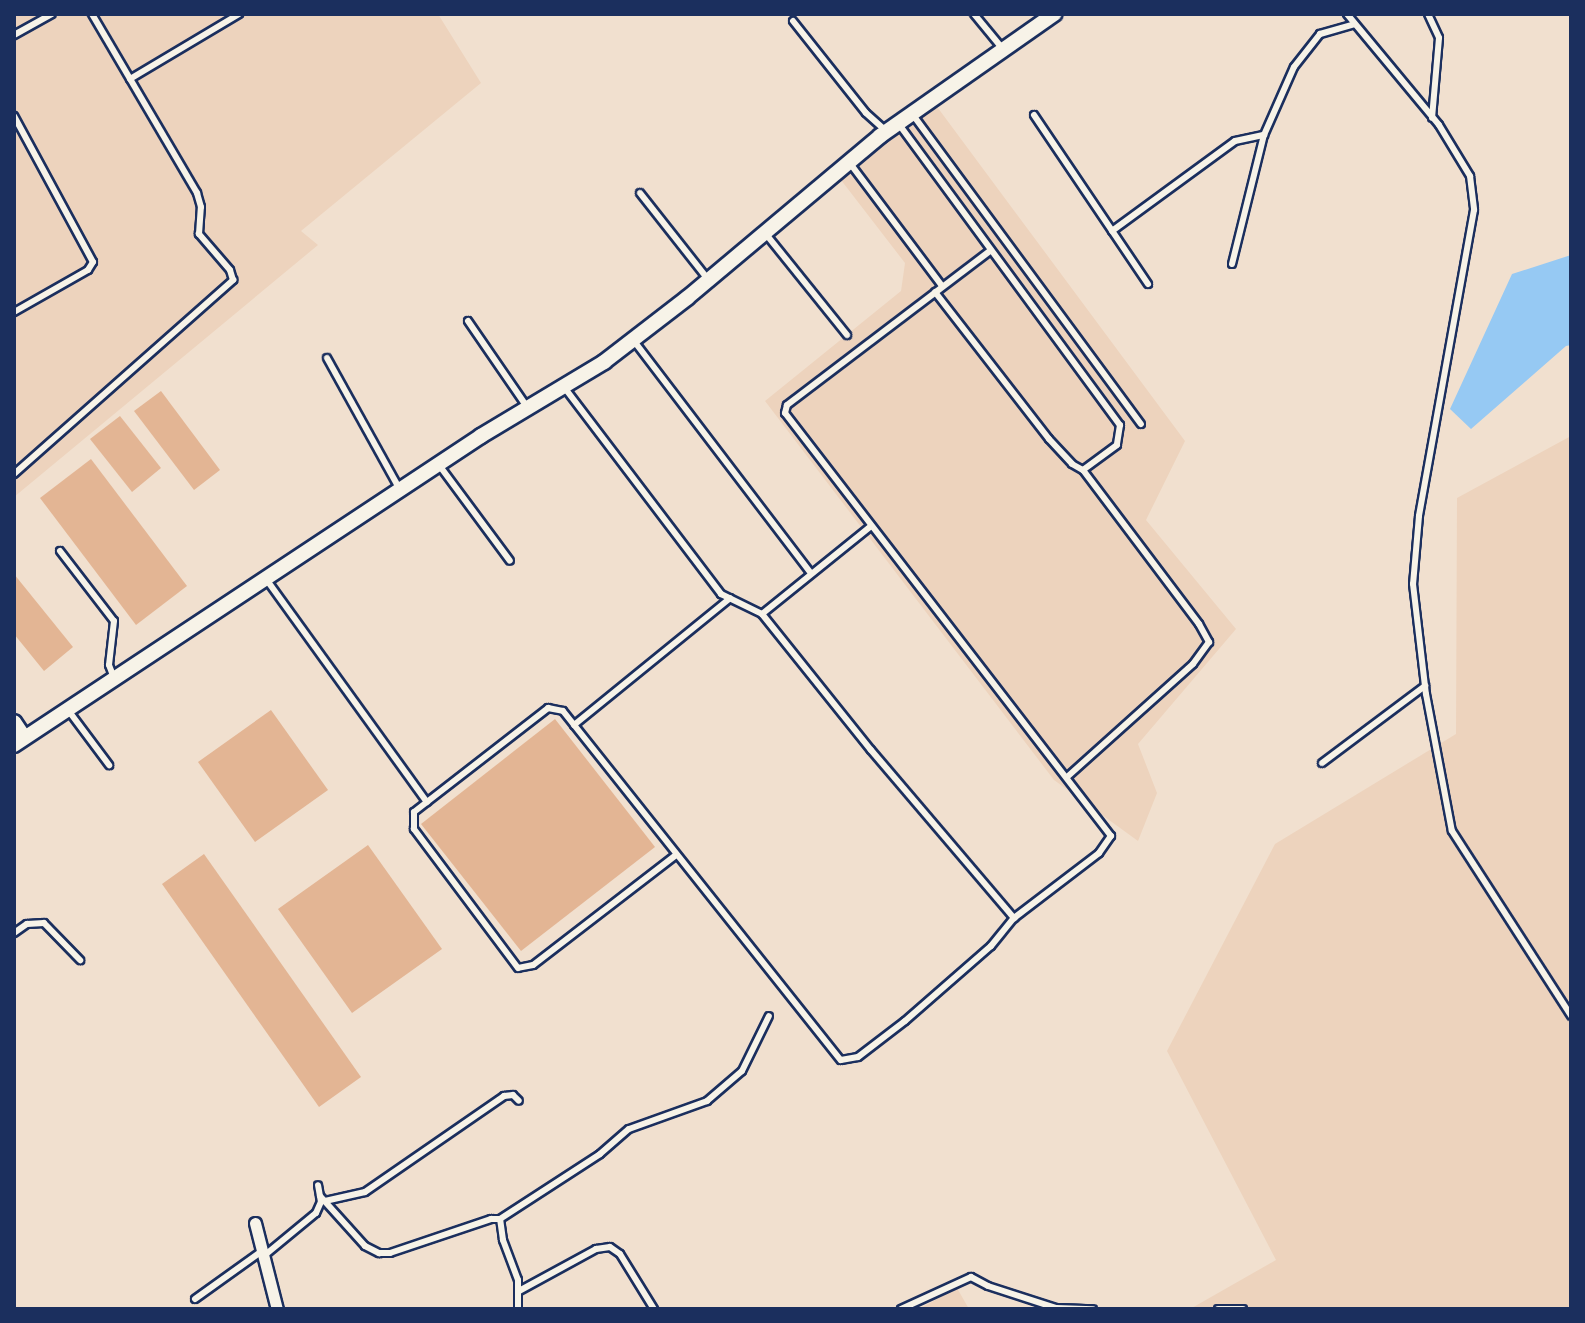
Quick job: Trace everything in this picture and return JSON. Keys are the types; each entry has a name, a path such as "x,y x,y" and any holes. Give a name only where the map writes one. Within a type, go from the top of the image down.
{"street":[{"path":"14,722 19,741 439,465 564,387 633,340 892,127 1054,14"},
{"path":"255,1223 277,1309"}],"lane":[{"path":"14,35 52,14"},
{"path":"14,474 233,280 230,270 199,234 201,207 197,193 92,14"},
{"path":"130,79 239,14"},
{"path":"974,14 1004,50"},
{"path":"1347,14 1432,118 1470,176 1474,210 1419,516 1413,584 1425,686 1452,831 1571,1016"},
{"path":"1428,14 1439,38 1432,118"},
{"path":"793,21 866,113 892,127 990,251 1120,425 1117,445 1083,470"},
{"path":"1232,264 1264,135 1294,67 1320,34 1355,24"},
{"path":"912,114 1141,424"},
{"path":"1034,115 1148,284"},
{"path":"14,116 93,262 88,270 14,312"},
{"path":"1112,231 1235,141 1264,135"},
{"path":"849,162 942,286"},
{"path":"640,193 708,280"},
{"path":"765,233 847,335"},
{"path":"676,855 533,965 518,968 414,829 414,812 548,708 563,711 841,1060 858,1057 905,1021 991,946 1014,918 1099,853 1111,836 785,413 787,405 990,251"},
{"path":"935,292 1049,439 1072,464 1083,470 1199,624 1209,642 1193,664 1067,777"},
{"path":"468,321 528,409"},
{"path":"633,340 811,573"},
{"path":"327,358 401,491"},
{"path":"564,387 721,594 762,614 871,750 1014,918"},
{"path":"439,465 510,561"},
{"path":"762,614 871,526"},
{"path":"60,551 114,621 109,665 114,678"},
{"path":"266,579 427,802"},
{"path":"574,725 730,598"},
{"path":"1322,763 1425,686"},
{"path":"67,709 109,765"},
{"path":"14,933 27,924 44,923 80,960"},
{"path":"318,1185 323,1198 365,1246 379,1253 390,1253 491,1219 500,1219 600,1154 629,1129 707,1101 742,1071 769,1016"},
{"path":"323,1198 365,1192 504,1096 513,1095 519,1101"},
{"path":"195,1299 316,1213 323,1198"},
{"path":"500,1219 519,1291 518,1309"},
{"path":"519,1291 596,1249 610,1247 620,1254 654,1309"},
{"path":"901,1309 971,1277 988,1286 1056,1308 1093,1309"},
{"path":"1218,1309 1243,1309"}],"shaded area":[{"path":"14,14 438,14 481,83 301,231 318,245 14,497"},
{"path":"935,104 1185,441 1146,520 1236,629 1138,744 1157,793 1138,841 1054,780 765,401 901,291 905,263 841,180"},
{"path":"1571,436 1571,1309 1190,1309 1276,1260 1167,1051 1275,844 1456,734 1457,498"},
{"path":"957,1288 969,1309 919,1309"}],"water":[{"path":"1571,255 1571,345 1566,346 1471,429 1450,409 1512,274"}],"building":[{"path":"161,391 220,470 194,490 134,411"},
{"path":"120,416 161,468 132,492 90,439"},
{"path":"91,459 187,586 136,625 40,498"},
{"path":"14,574 73,647 44,671 14,634"},
{"path":"271,710 328,790 255,842 198,762"},
{"path":"555,719 655,847 521,951 421,824"},
{"path":"368,845 442,949 352,1013 278,909"},
{"path":"204,854 361,1077 319,1107 162,884"}]}
